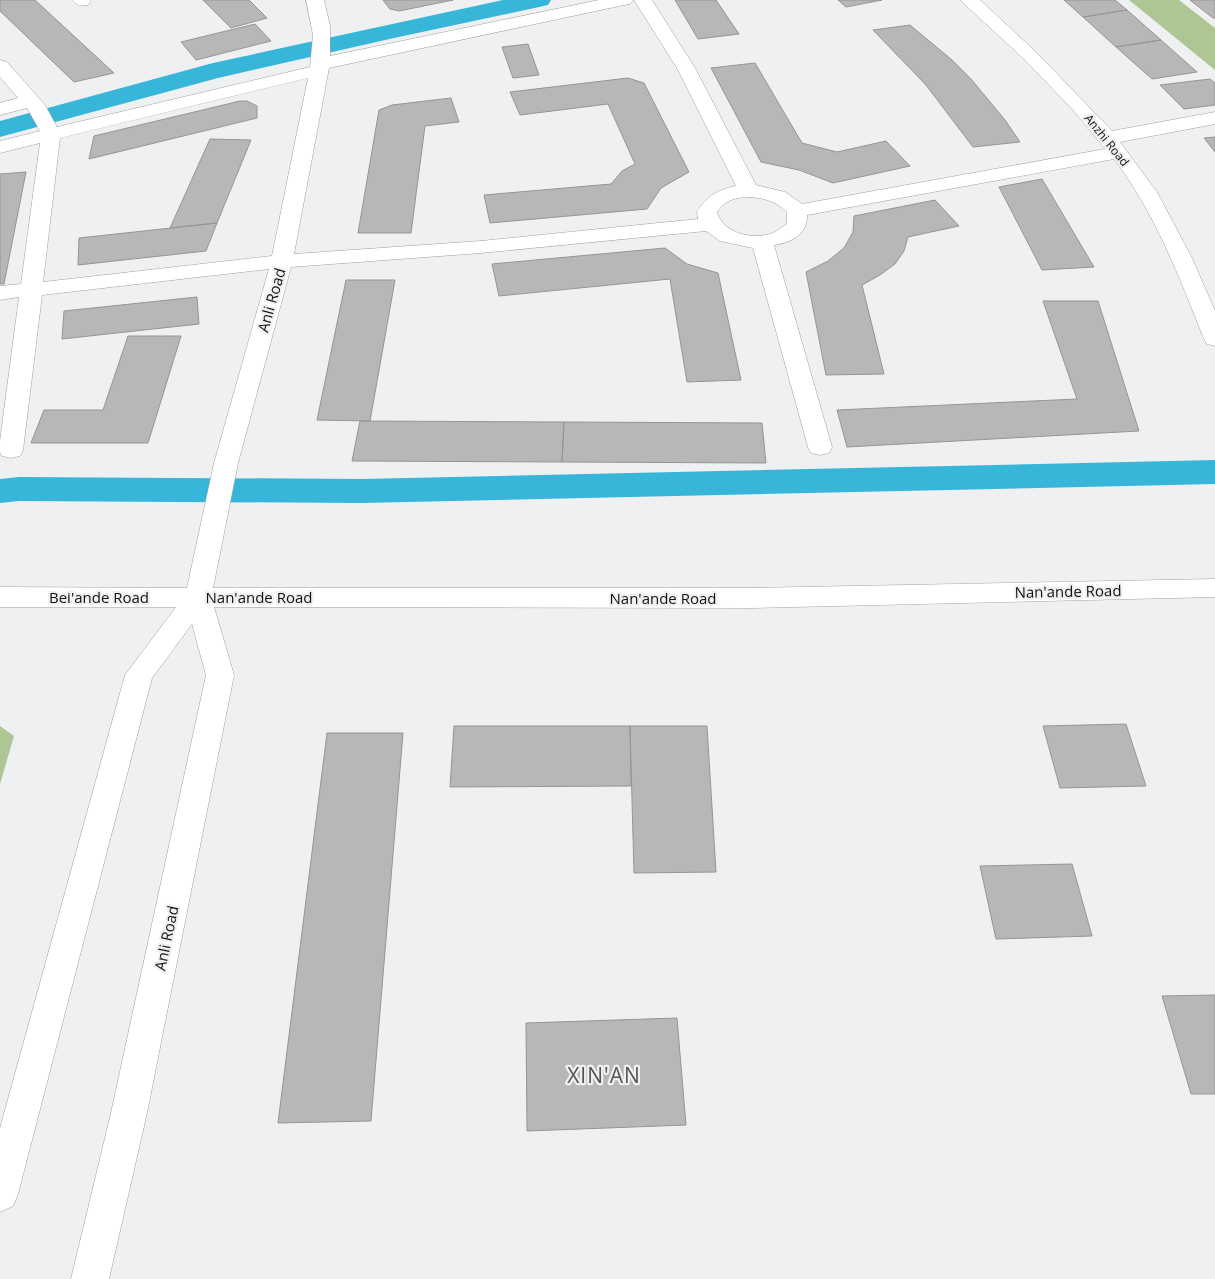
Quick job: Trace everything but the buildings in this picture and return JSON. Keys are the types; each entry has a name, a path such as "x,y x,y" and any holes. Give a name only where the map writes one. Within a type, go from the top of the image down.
{"street":[{"name":"Anli Road","path":"0,1194 139,674 198,597 226,463 282,261 321,56 322,21 315,0"},
{"path":"0,147 42,118 321,56 624,0"},
{"path":"643,0 686,68 749,191"},
{"name":"Anzhi Road","path":"969,0 1023,48 1113,145 1157,210 1193,284 1215,339"},
{"path":"0,66 42,118 32,288 10,450"},
{"path":"0,109 42,118"},
{"path":"797,211 1113,145 1215,118"},
{"path":"749,191 769,194 786,200 797,211 797,226 780,238 754,242 727,237 710,224 707,212 714,202 729,194 749,191"},
{"path":"0,293 282,261 481,247 710,224"},
{"path":"762,241 820,447"},
{"name":"Nan'ande Road","path":"198,597 751,598 1215,588"},
{"name":"Bei'ande Road","path":"0,597 198,597"},
{"name":"Anli Road","path":"90,1279 129,1113 220,675 198,597"}],"green space":[{"path":"1129,0 1179,0 1215,28 1215,70"},
{"path":"0,726 14,736 0,784"}],"waterway":[{"path":"0,129 213,71 394,30 539,0"},
{"path":"0,491 19,489 361,491 1215,472"}],"district":[{"name":"XIN'AN","path":"604,1075"}]}
